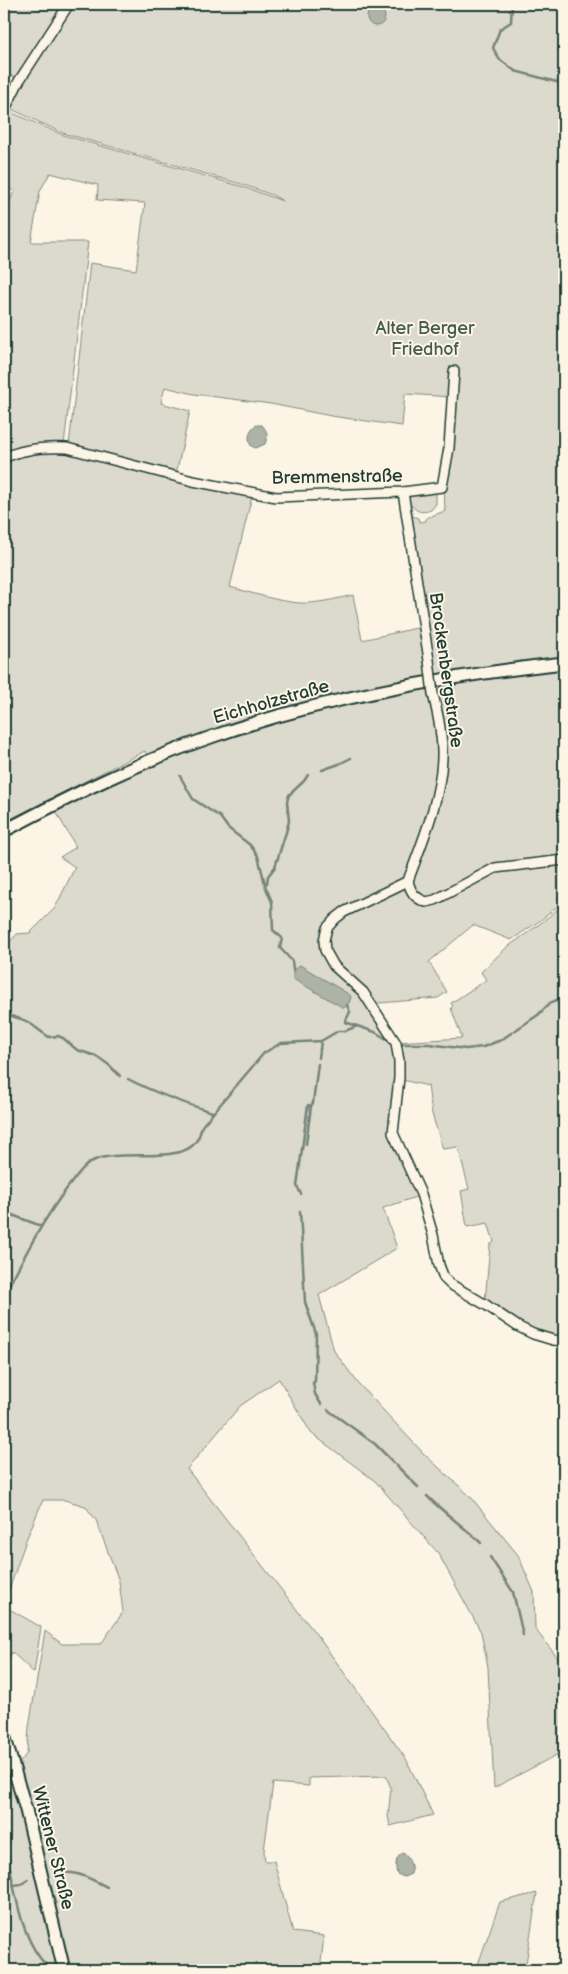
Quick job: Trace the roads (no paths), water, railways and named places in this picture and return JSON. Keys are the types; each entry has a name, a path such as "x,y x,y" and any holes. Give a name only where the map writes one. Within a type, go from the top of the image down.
{"main road":[{"name":"Eichholzstraße","path":"4,831 64,799 126,771 253,723 298,710 385,690 468,674 564,663"},
{"name":"Wittener Straße","path":"4,1735 26,1810 64,1970"}],"street":[{"path":"4,111 19,81 69,4"},
{"name":"Bremmenstraße","path":"4,458 20,451 47,447 66,448 193,481 276,498 403,492 442,487 449,448 454,371"},
{"name":"Brockenbergstraße","path":"403,492 441,738 442,757 440,779 430,818 408,881"},
{"path":"564,860 495,868 442,898 426,902 414,896 408,881 344,912 327,928 324,940 325,950 334,966 364,992 396,1043 399,1078 393,1133 421,1194 444,1278 450,1284 486,1304 517,1326 533,1334 564,1341"}],"waterway":[{"path":"512,4 511,22 500,29 493,48 499,59 515,71 564,84"},
{"path":"322,770 351,758"},
{"path":"267,883 268,876 275,867 287,829 289,821 287,802 289,795 308,775"},
{"path":"180,776 193,799 220,817 228,828 250,845 258,856 266,888 272,902 273,930 282,938 280,948 292,961 293,970"},
{"path":"400,1044 429,1044 466,1049 483,1047 501,1040 538,1015 550,1003 564,997"},
{"path":"347,1005 350,1012 345,1022 357,1026"},
{"path":"4,1013 26,1021 49,1037 58,1036 63,1038 77,1050 96,1056 120,1076"},
{"path":"4,1295 50,1213 77,1175 91,1162 105,1157 172,1154 192,1146 200,1135 202,1126 264,1053 281,1043 321,1041 338,1031 345,1031 357,1026 375,1032 390,1041"},
{"path":"319,1058 321,1041"},
{"path":"301,1194 297,1186 308,1105 311,1106 313,1103 318,1064"},
{"path":"128,1079 148,1089 212,1112"},
{"path":"306,1144 311,1106"},
{"path":"300,1211 305,1302 316,1334 315,1381 313,1383 315,1394 321,1404"},
{"path":"7,1213 41,1226"},
{"path":"328,1410 375,1444 418,1487"},
{"path":"4,1473 7,1489"},
{"path":"427,1496 481,1543"},
{"path":"490,1557 513,1592 523,1635"},
{"path":"4,1787 5,1802"},
{"path":"4,1813 4,1828"},
{"path":"5,1842 24,1925 30,1941 49,1970"},
{"path":"58,1873 77,1874 107,1887"},
{"path":"14,1885 28,1880"}],"park label":[{"name":"Alter Berger Friedhof","path":"425,338"}]}
